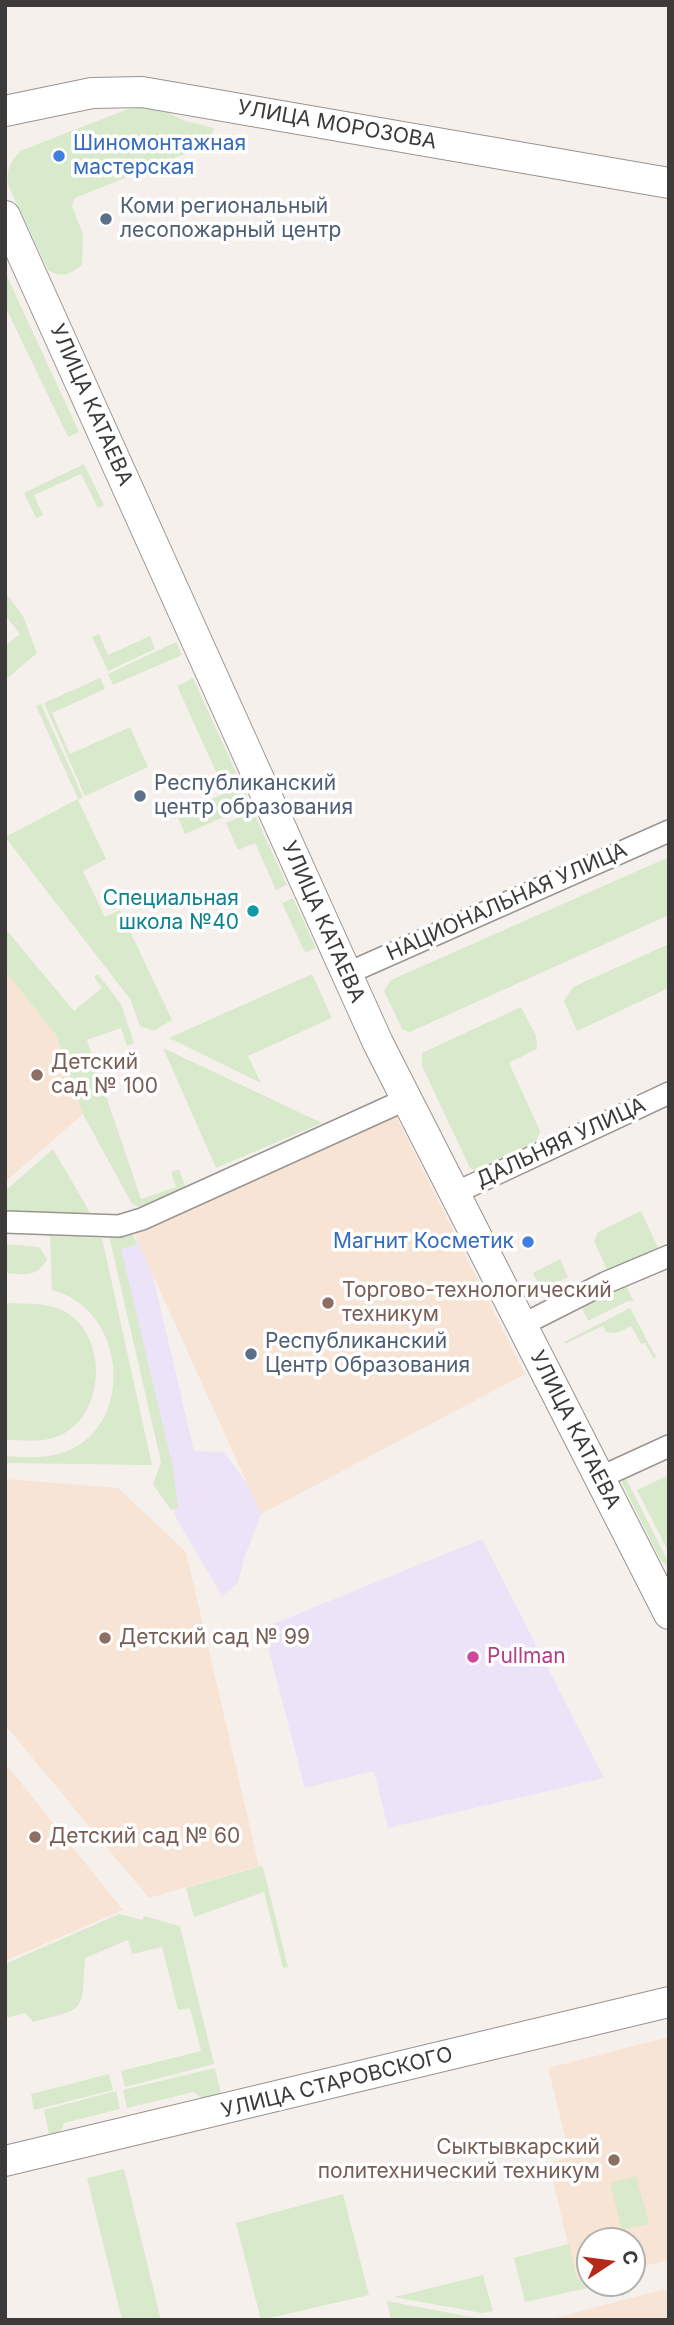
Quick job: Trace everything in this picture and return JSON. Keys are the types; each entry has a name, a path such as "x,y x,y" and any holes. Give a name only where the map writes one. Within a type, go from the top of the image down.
{"street":[{"name":"УЛИЦА МОРОЗОВА","path":"5,111 92,93 142,92 669,183"},
{"name":"УЛИЦА КАТАЕВА","path":"5,216 346,974 452,1190 669,1614"},
{"name":"НАЦИОНАЛЬНАЯ УЛИЦА","path":"346,974 669,831"},
{"name":"ДАЛЬНЯЯ УЛИЦА","path":"452,1190 468,1187 669,1093"},
{"path":"5,1222 119,1226 142,1219 407,1099"},
{"path":"522,1325 605,1283 669,1256"},
{"path":"599,1478 669,1446"},
{"name":"УЛИЦА СТАРОВСКОГО","path":"5,2161 669,2002"}],"shaded area":[{"name":"Детский сад № 100","path":"5,971 56,1035 83,1114 5,1182"},
{"name":"Торгово-технологический техникум","path":"393,1110 525,1374 261,1514 134,1233"},
{"path":"144,1238 194,1451 224,1452 264,1507 245,1556 238,1583 222,1596 175,1516 170,1475 116,1245"},
{"name":"Детский сад № 99","path":"5,1479 118,1488 186,1552 259,1866 149,1898 5,1725"},
{"path":"482,1539 604,1778 388,1828 374,1771 305,1788 263,1628"},
{"name":"Детский сад № 60","path":"5,1763 123,1910 5,1961"},
{"name":"Сыктывкарский политехнический техникум","path":"669,2037 669,2260 646,2266 646,2227 576,2227 576,2279 549,2163 570,2157 548,2068"},
{"path":"669,2288 669,2320 547,2320 635,2297 646,2297 646,2294"}],"green space":[{"path":"151,104 185,121 214,128 209,144 75,198 72,206 83,234 82,265 65,274 48,270 9,187 8,172 13,159 20,151 128,109"},
{"path":"5,272 79,432 68,437 5,306"},
{"path":"84,464 104,505 98,508 81,474 34,495 43,515 36,518 24,493"},
{"path":"5,592 23,616 37,653 5,680 5,646 20,634 5,615"},
{"path":"99,634 108,655 150,636 155,649 108,671 92,637"},
{"path":"176,642 182,655 113,685 108,674"},
{"path":"100,678 105,689 52,713 70,754 130,727 148,767 85,796 44,703"},
{"path":"193,678 238,777 222,785 177,686"},
{"path":"41,704 83,797 78,800 106,859 83,871 105,917 120,910 172,1020 154,1031 140,1026 130,999 5,837 78,799 36,706"},
{"path":"242,785 251,805 185,834 177,815"},
{"path":"253,811 287,885 276,890 255,843 238,850 226,823"},
{"path":"669,857 669,915 410,1032 402,1029 384,991 391,980"},
{"path":"293,898 316,948 305,953 282,903"},
{"path":"5,928 74,1011 102,988 94,977 98,974 121,1004 134,1043 127,1046 121,1028 87,1040 141,1199 176,1187 171,1172 179,1169 187,1192 140,1208 132,1204 83,1114 56,1035 5,971"},
{"path":"669,944 669,988 577,1031 564,1001 573,987"},
{"path":"312,974 332,1018 248,1056 261,1083 169,1038"},
{"path":"521,1007 536,1036 537,1049 509,1063 540,1131 535,1144 475,1171 470,1168 422,1066 422,1053"},
{"path":"163,1048 322,1123 216,1168"},
{"path":"53,1149 92,1216 5,1211 5,1191"},
{"path":"641,1211 658,1248 669,1243 669,1251 608,1272 594,1241 598,1232"},
{"path":"132,1231 137,1245 121,1249 173,1468 178,1507 171,1510 153,1484 161,1462 109,1236"},
{"path":"50,1236 102,1238 152,1465 5,1463 5,1456 50,1456 65,1452 88,1438 104,1417 112,1393 113,1367 107,1342 95,1319 77,1301 52,1290"},
{"path":"5,1244 39,1247 47,1259 35,1272 5,1273"},
{"path":"560,1259 568,1277 541,1290 533,1273"},
{"path":"624,1282 634,1302 628,1301 588,1321 580,1304"},
{"path":"5,1303 57,1308 79,1322 89,1338 95,1356 93,1394 86,1411 75,1426 59,1436 39,1440 5,1440"},
{"path":"630,1308 656,1357 654,1359 631,1326 617,1333 606,1332 603,1326 565,1344 564,1342"},
{"path":"624,1475 669,1567 661,1561 622,1483"},
{"path":"669,1475 669,1553 637,1490"},
{"path":"261,1866 288,1967 283,1968 264,1892 194,1917 186,1888"},
{"path":"119,1914 142,1920 144,1916 180,1926 214,2064 125,2087 121,2071 201,2051 190,2008 178,2010 162,1947 132,1954 128,1940 85,1958 81,1999 73,2010 33,2022 25,2013 5,2018 5,1964"},
{"path":"215,2068 222,2098 206,2102 194,2092 127,2108 123,2090"},
{"path":"109,2074 113,2090 34,2110 31,2094"},
{"path":"116,2091 120,2109 64,2123 58,2138 50,2139 44,2110"},
{"path":"124,2169 161,2320 122,2320 87,2178"},
{"path":"636,2176 649,2224 621,2227 610,2183"},
{"path":"343,2194 369,2295 261,2320 236,2223"},
{"path":"569,2244 576,2276 576,2291 525,2302 514,2258"},
{"path":"483,2275 493,2311 482,2313 394,2297"},
{"path":"387,2301 487,2320 391,2320"}],"place":[{"name":"Шиномонтажная мастерская","path":"59,156"},
{"name":"Коми региональный лесопожарный центр","path":"106,219"},
{"name":"Республиканский центр образования","path":"140,796"},
{"name":"Специальная школа №40","path":"253,911"},
{"name":"Детский сад № 100","path":"37,1075"},
{"name":"Магнит Косметик","path":"528,1242"},
{"name":"Торгово-технологический техникум","path":"328,1303"},
{"name":"Республиканский Центр Образования","path":"251,1354"},
{"name":"Детский сад № 99","path":"105,1638"},
{"name":"Pullman","path":"473,1657"},
{"name":"Детский сад № 60","path":"35,1837"},
{"name":"Сыктывкарский политехнический техникум","path":"614,2160"}]}
